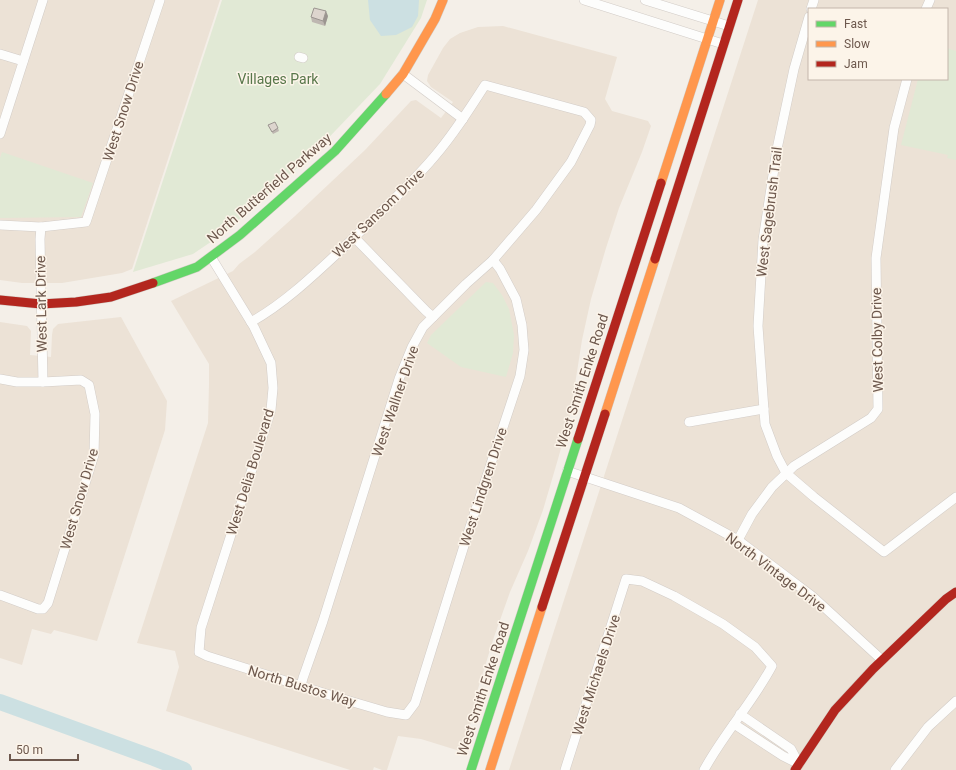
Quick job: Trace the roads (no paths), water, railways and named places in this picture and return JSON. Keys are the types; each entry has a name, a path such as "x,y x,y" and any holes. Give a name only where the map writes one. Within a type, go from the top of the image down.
{"street":[{"path":"0,134 43,0"},
{"name":"West Snow Drive","path":"41,227 86,222 160,0"},
{"name":"North Butterfield Parkway","path":"0,300 41,304 76,302 111,297 197,267 240,235 335,151 403,74 435,19 443,0"},
{"path":"584,0 723,44"},
{"path":"645,0 729,26"},
{"name":"West Smith Enke Road","path":"471,770 720,0"},
{"path":"490,770 738,0"},
{"name":"West Sagebrush Trail","path":"808,20 794,69 777,150 763,240 758,326 765,424 777,456 786,473 884,552 956,497"},
{"path":"0,54 23,61"},
{"path":"403,74 463,119"},
{"name":"West Colby Drive","path":"738,540 752,514 772,487 786,473 794,466 871,418 878,409 876,258 894,128 908,80"},
{"name":"West Sansom Drive","path":"251,322 287,297 315,274 405,189 434,157 463,119 485,85 584,112 591,120"},
{"name":"West Wallner Drive","path":"301,686 399,379 412,347 423,327 466,284 493,260 536,210 571,162 590,125 591,120"},
{"path":"0,225 41,227"},
{"name":"West Lark Drive","path":"41,227 43,382"},
{"path":"354,237 433,317"},
{"name":"West Delia Boulevard","path":"199,652 201,628 271,410 273,388 271,363 251,322 211,257"},
{"name":"West Lindgren Drive","path":"406,716 415,703 468,533 520,376 524,350 522,325 516,300 500,269 493,260"},
{"path":"0,379 16,382 43,382"},
{"name":"West Snow Drive","path":"0,595 38,609 43,609 48,603 94,456 95,414 89,385 82,380 43,382"},
{"path":"689,422 764,409"},
{"name":"North Vintage Drive","path":"567,471 679,508 738,540 812,596 882,660"},
{"name":"West Michaels Drive","path":"565,770 626,579 642,581 674,596 723,624 755,646 772,666 763,683 740,714"},
{"path":"797,767 835,710 882,660 946,599 956,592"},
{"name":"North Bustos Way","path":"199,652 207,656 301,686 387,712 406,716"},
{"path":"895,770 928,727 956,701"},
{"path":"704,770 740,714 791,750 797,767"},
{"path":"734,724 797,767"}],"waterway":[{"path":"0,702 184,770"}],"park label":[{"name":"Villages Park","path":"278,79"}]}
